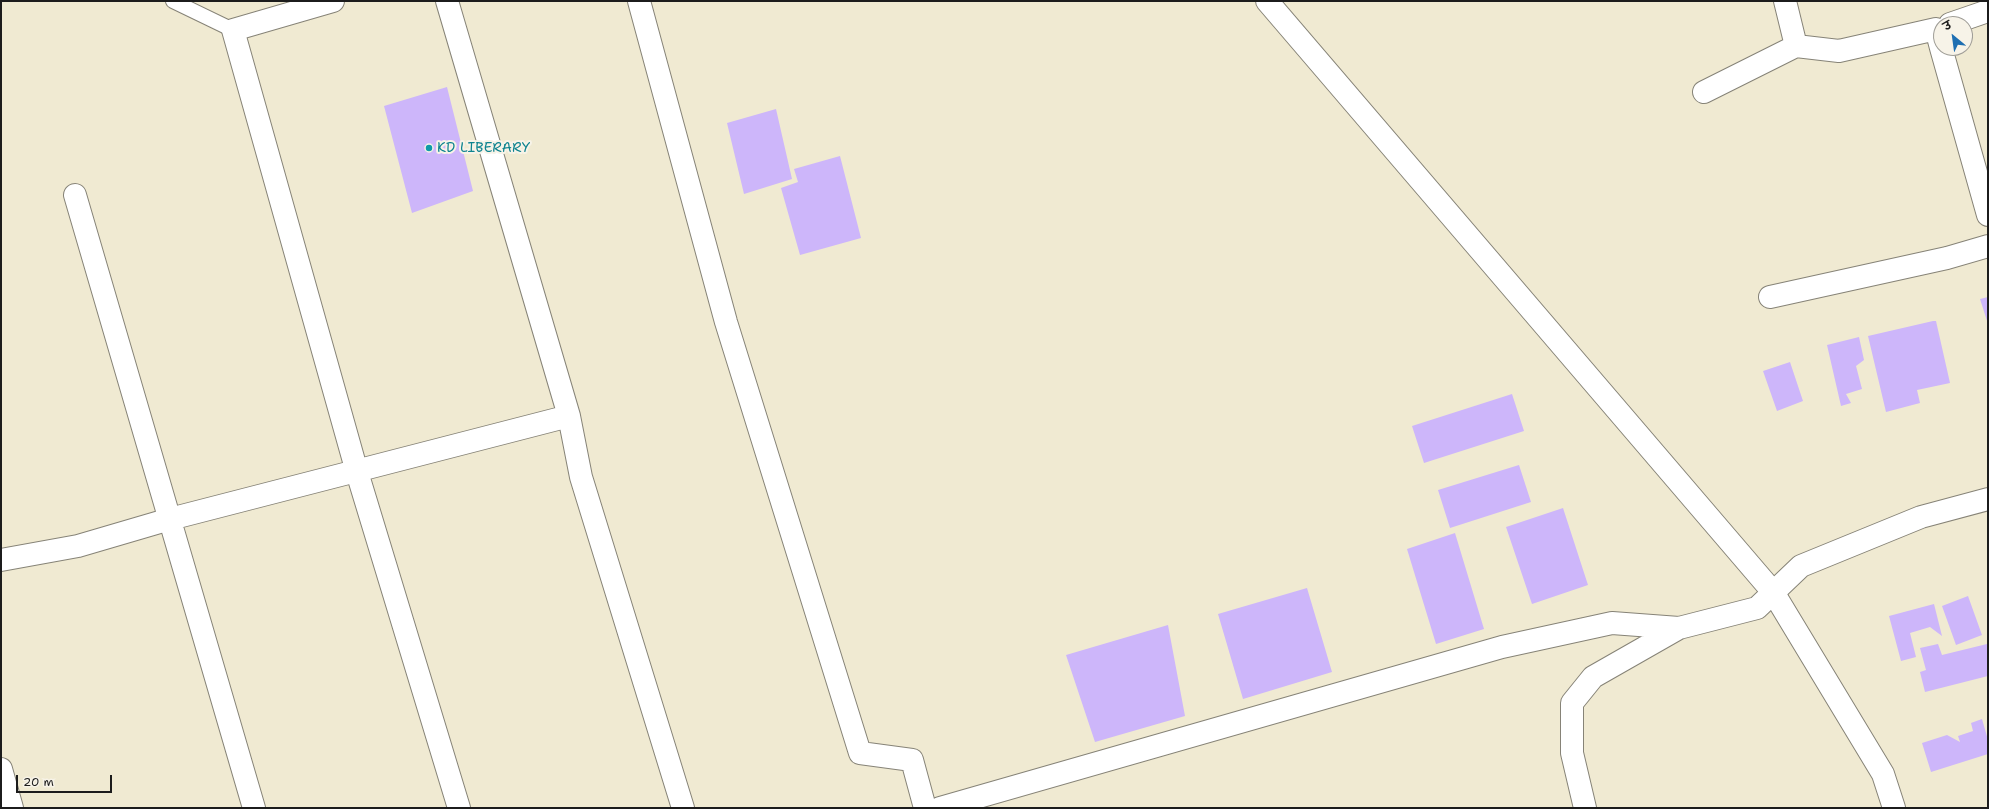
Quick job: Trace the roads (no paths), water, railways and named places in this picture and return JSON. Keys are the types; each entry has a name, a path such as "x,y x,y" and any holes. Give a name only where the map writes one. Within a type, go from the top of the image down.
{"street":[{"path":"333,1 233,30 357,472 459,808"},
{"path":"447,1 569,416 581,477 683,808"},
{"path":"639,1 726,322 860,753 912,760 925,808"},
{"path":"1267,1 1773,592 1883,774 1894,808"},
{"path":"1785,1 1796,46"},
{"path":"1973,19 1988,11"},
{"path":"1704,92 1796,46 1839,51 1933,36"},
{"path":"1947,56 1988,215"},
{"path":"75,195 254,808"},
{"path":"1770,297 1947,258 1988,246"},
{"path":"1,560 78,546 170,519 357,472 569,416"},
{"path":"1585,808 1572,753 1572,703 1593,677 1679,628 1756,608 1801,566 1921,517 1988,500"},
{"path":"940,808 1502,647 1612,623 1679,628"},
{"path":"1,769 12,808"}],"lane":[{"path":"173,1 233,30"}],"place":[{"name":"KD LIBERARY","path":"429,148"}]}
